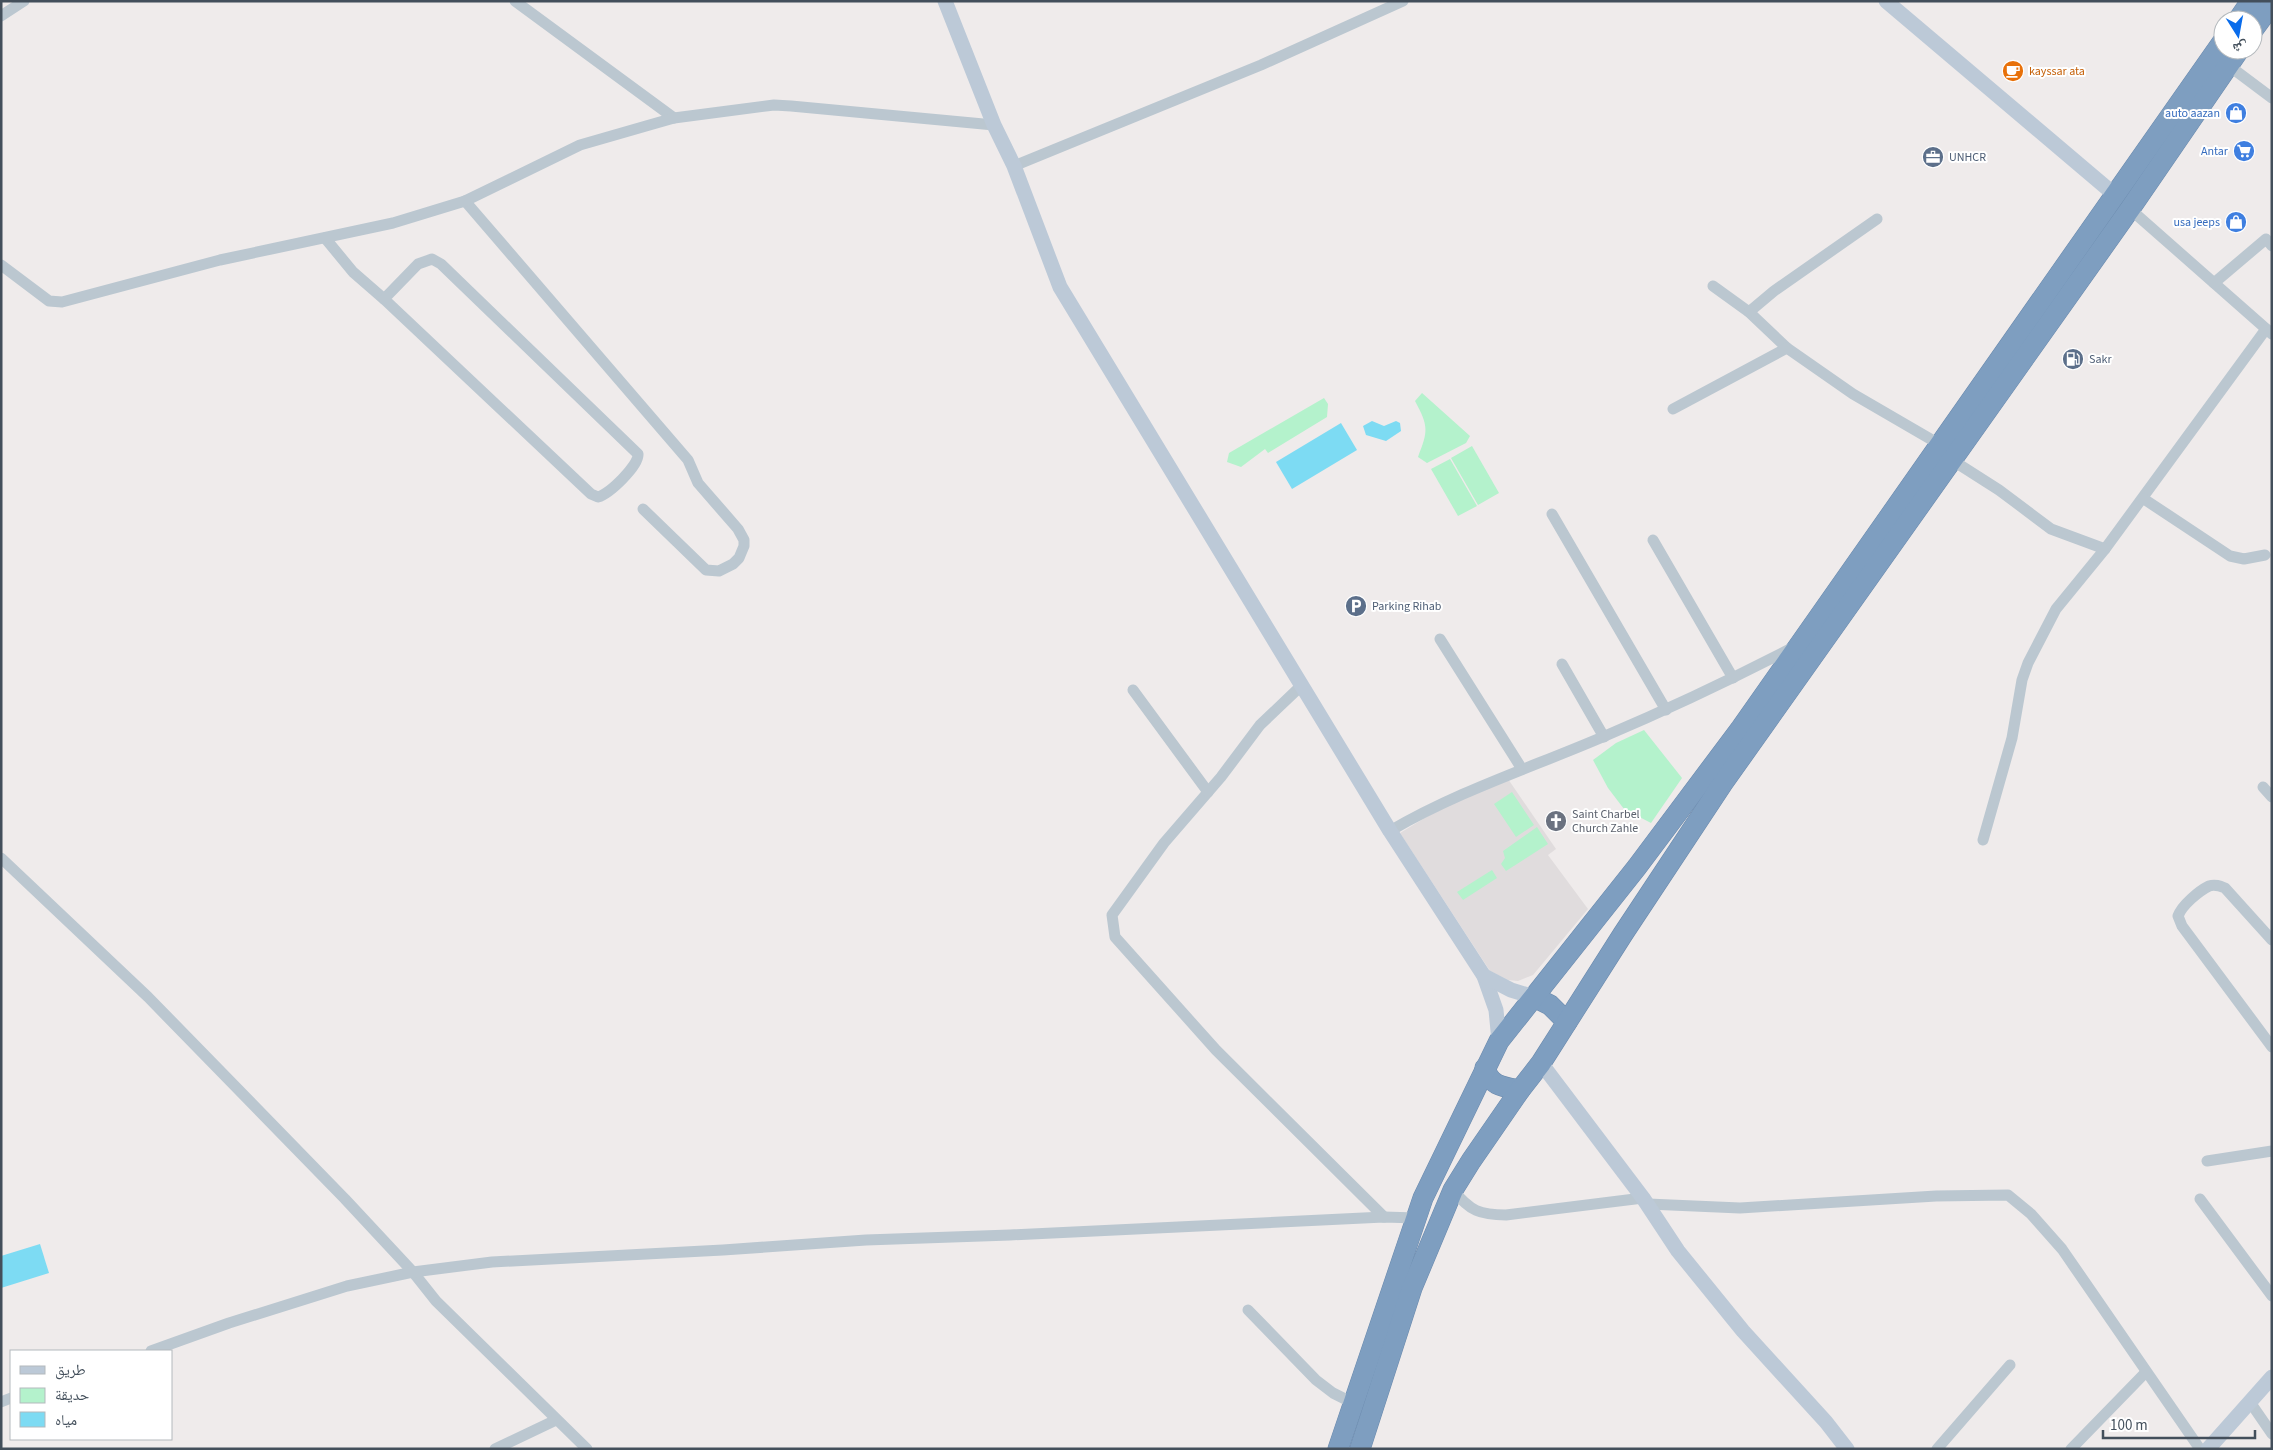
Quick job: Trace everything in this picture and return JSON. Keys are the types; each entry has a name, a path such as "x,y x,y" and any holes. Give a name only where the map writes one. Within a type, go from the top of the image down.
{"highway":[{"path":"2263,16 2272,4"},
{"path":"1338,1449 1416,1218 1499,1041 1709,772 1938,444 2213,56"},
{"path":"1360,1449 1412,1288 1453,1190 1520,1090 1541,1064 1723,782 2130,209 2232,60"},
{"path":"1534,996 1550,1005 1567,1022"},
{"path":"1485,1068 1487,1076 1495,1084 1520,1090"}],"street":[{"path":"1,16 24,1"},
{"path":"515,1 674,118"},
{"path":"946,1 994,125 1014,166 1060,286 1390,830 1484,976 1496,1010 1499,1041"},
{"path":"1014,166 1261,65 1403,1"},
{"path":"1886,1 2115,195"},
{"path":"2237,60 2272,98"},
{"path":"1,265 49,301 62,302 220,260 393,223 465,201 580,146 674,118 774,105 994,125"},
{"path":"465,201 688,460 698,483 742,535 744,546 739,558 726,569 714,572 706,570 643,509"},
{"path":"1983,840 2012,738 2022,680 2028,663 2056,609 2106,549 2269,332 2130,209"},
{"path":"1748,312 1774,291 1877,218"},
{"path":"325,238 353,272 591,494 598,497 608,492 636,464 638,454 441,264 432,259 418,264 384,299"},
{"path":"2214,283 2266,239 2272,246"},
{"path":"1713,286 1748,312 1787,348 1853,394 1938,444"},
{"path":"1673,409 1787,348"},
{"path":"1952,460 1999,490 2051,529 2106,549"},
{"path":"2144,499 2230,556 2244,559 2265,555"},
{"path":"1552,514 1666,710"},
{"path":"1654,540 1733,678"},
{"path":"1440,638 1522,769"},
{"path":"1390,830 1419,813 1461,793 1604,737 1666,710 1798,645"},
{"path":"1562,664 1604,737"},
{"path":"1302,685 1260,725 1208,792 1164,843 1112,915 1115,937 1216,1050 1384,1217"},
{"path":"1133,690 1208,792"},
{"path":"2263,787 2272,797"},
{"path":"1,858 128,976 325,1178 413,1272 436,1301 587,1449"},
{"path":"2272,940 2225,888 2218,885 2210,886 2180,908 2178,916 2187,934 2272,1047"},
{"path":"1484,976 1512,990 1534,996"},
{"path":"1541,1064 1646,1201 1678,1251 1709,1290 1847,1449"},
{"path":"2207,1161 2272,1151"},
{"path":"1453,1190 1464,1204 1486,1215 1506,1215 1646,1201 1740,1208 1936,1196 2008,1195 2031,1214 2062,1249 2200,1449"},
{"path":"2200,1199 2272,1296"},
{"path":"154,1350 347,1286 413,1272 492,1262 723,1250 866,1240 1384,1217 1416,1218"},
{"path":"1248,1310 1325,1388 1353,1403"},
{"path":"1937,1449 2010,1365"},
{"path":"2071,1449 2146,1372"},
{"path":"2208,1449 2272,1377"},
{"path":"2250,1402 2272,1434"},
{"path":"495,1449 556,1420"}],"shaded area":[{"path":"1508,779 1556,849 1548,855 1588,909 1533,975 1518,981 1508,980 1490,971 1400,833 1458,798"}],"green space":[{"path":"1422,393 1470,436 1466,443 1427,463 1418,457 1426,429 1423,417 1415,401"},
{"path":"1324,398 1328,404 1327,417 1268,453 1265,449 1241,467 1227,462 1229,453"},
{"path":"1472,446 1499,493 1478,505 1451,458"},
{"path":"1450,459 1477,506 1458,516 1431,469"},
{"path":"1644,730 1682,778 1651,823 1624,809 1608,788 1593,760 1616,743"},
{"path":"1512,792 1534,825 1516,837 1494,804"},
{"path":"1537,827 1548,844 1506,871 1501,864 1505,858 1503,851"},
{"path":"1492,870 1497,878 1463,900 1457,892"}],"water":[{"path":"1372,421 1384,426 1396,421 1400,423 1401,431 1386,441 1366,435 1363,426"},
{"path":"1341,423 1357,450 1292,489 1276,462"},
{"path":"40,1244 49,1273 1,1288 1,1256"}],"place":[{"name":"kayssar ata","path":"2013,71"},
{"name":"auto aazan","path":"2236,113"},
{"name":"Antar","path":"2244,151"},
{"name":"UNHCR","path":"1933,157"},
{"name":"usa jeeps","path":"2236,222"},
{"name":"Sakr","path":"2073,359"},
{"name":"Parking Rihab","path":"1356,606"},
{"name":"Saint Charbel Church Zahle","path":"1556,821"}]}
